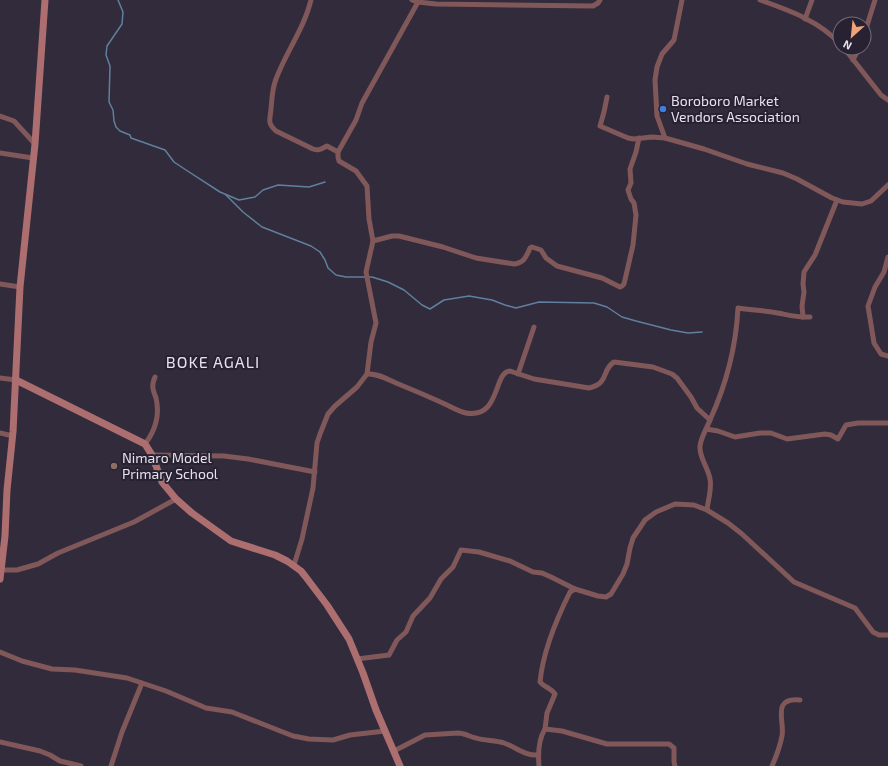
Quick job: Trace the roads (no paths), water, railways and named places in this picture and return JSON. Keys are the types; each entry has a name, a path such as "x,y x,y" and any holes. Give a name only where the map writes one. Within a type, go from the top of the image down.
{"street":[{"path":"0,579 5,536 3,491 13,436 20,287 35,144 45,0"},
{"path":"311,0 302,28 276,79 272,91 269,122 276,131 313,149 321,150 327,146 338,152"},
{"path":"412,0 436,4 489,2 593,6 600,0"},
{"path":"665,138 657,116 656,73 662,54 674,40 682,0"},
{"path":"760,0 805,19 832,37"},
{"path":"805,19 812,0"},
{"path":"870,16 875,0"},
{"path":"294,565 302,539 316,472 317,443 328,414 339,401 357,387 367,374 371,342 376,323 366,272 372,241 367,186 356,171 339,161 338,152 356,120 362,103 418,2"},
{"path":"851,56 881,95 888,100"},
{"path":"854,60 856,56"},
{"path":"607,97 600,126 634,140 638,138 652,137 665,138 704,149 747,164 783,173 837,200 862,204 872,201 888,185"},
{"path":"0,116 14,121 35,144"},
{"path":"372,241 392,236 399,236 443,247 476,258 514,264 520,263 524,260 530,248 535,248 543,252 546,258 557,266 602,278 620,287 624,284 633,245 636,209 628,190 631,183 630,169 636,152 638,138"},
{"path":"0,153 33,158"},
{"path":"803,317 802,306 804,272 814,255 837,200"},
{"path":"888,257 884,272 875,287 868,306 874,343 881,354 888,356"},
{"path":"0,284 20,287"},
{"path":"707,510 710,478 700,453 701,440 718,402 732,358 736,336 738,308 754,311 774,312 797,318 810,318"},
{"path":"518,374 534,327"},
{"path":"367,374 380,376 467,414 484,410 489,406 498,388 502,375 506,371 546,381 589,388 604,380 609,368 614,362 653,367 672,374 677,378 697,408 710,420"},
{"path":"145,444 150,437 157,415 152,384 155,377"},
{"path":"0,378 16,380 145,444 152,455 162,482 176,499 231,541 275,556 294,565 306,576 349,639 400,766"},
{"path":"706,429 718,431 735,437 760,432 773,434 787,439 825,434 831,435 838,439 846,425 858,423 888,423"},
{"path":"0,433 13,436"},
{"path":"152,455 224,456 316,472"},
{"path":"1,570 17,570 38,564 58,553 134,522 176,499"},
{"path":"357,659 389,655 397,640 406,632 413,616 430,598 441,579 453,567 461,550 479,552 510,561 533,572 542,573 575,589 606,597 611,594 623,574 633,538 645,520 656,512 674,504 694,505 707,510 742,534 794,582 855,608 873,632 879,635 888,635"},
{"path":"539,766 538,755 541,736 545,729 547,713 555,694 550,688 540,682 544,657 564,603 570,592 575,589"},
{"path":"0,652 22,661 52,669 75,670 127,678 166,691 206,708 232,712 293,736 333,740 350,735 385,731"},
{"path":"111,766 122,732 142,683"},
{"path":"772,766 782,735 780,717 782,707 788,701 794,699 800,700"},
{"path":"545,729 562,731 607,744 669,744 674,748 675,766"},
{"path":"394,751 425,735 463,733 476,738 505,743 524,753 538,755"},
{"path":"0,742 40,751 60,761 81,766"}],"waterway":[{"path":"118,0 123,12 122,24 107,46 106,55 110,66 109,102 113,110 116,127 120,131 130,135 131,138 165,150 174,162 220,192 239,200 255,197 263,190 278,185 309,187 325,182"},
{"path":"226,195 243,212 262,227 311,246 320,252 328,268 336,275 346,277 372,277 388,282 404,290 422,305 430,309 444,300 469,296 492,300 516,308 539,302 594,303 607,307 622,317 636,321 688,333 702,332"}],"place":[{"name":"Boroboro Market Vendors Association","path":"663,109"},
{"name":"Nimaro Model Primary School","path":"114,466"}],"district":[{"name":"BOKE AGALI","path":"213,362"}]}
